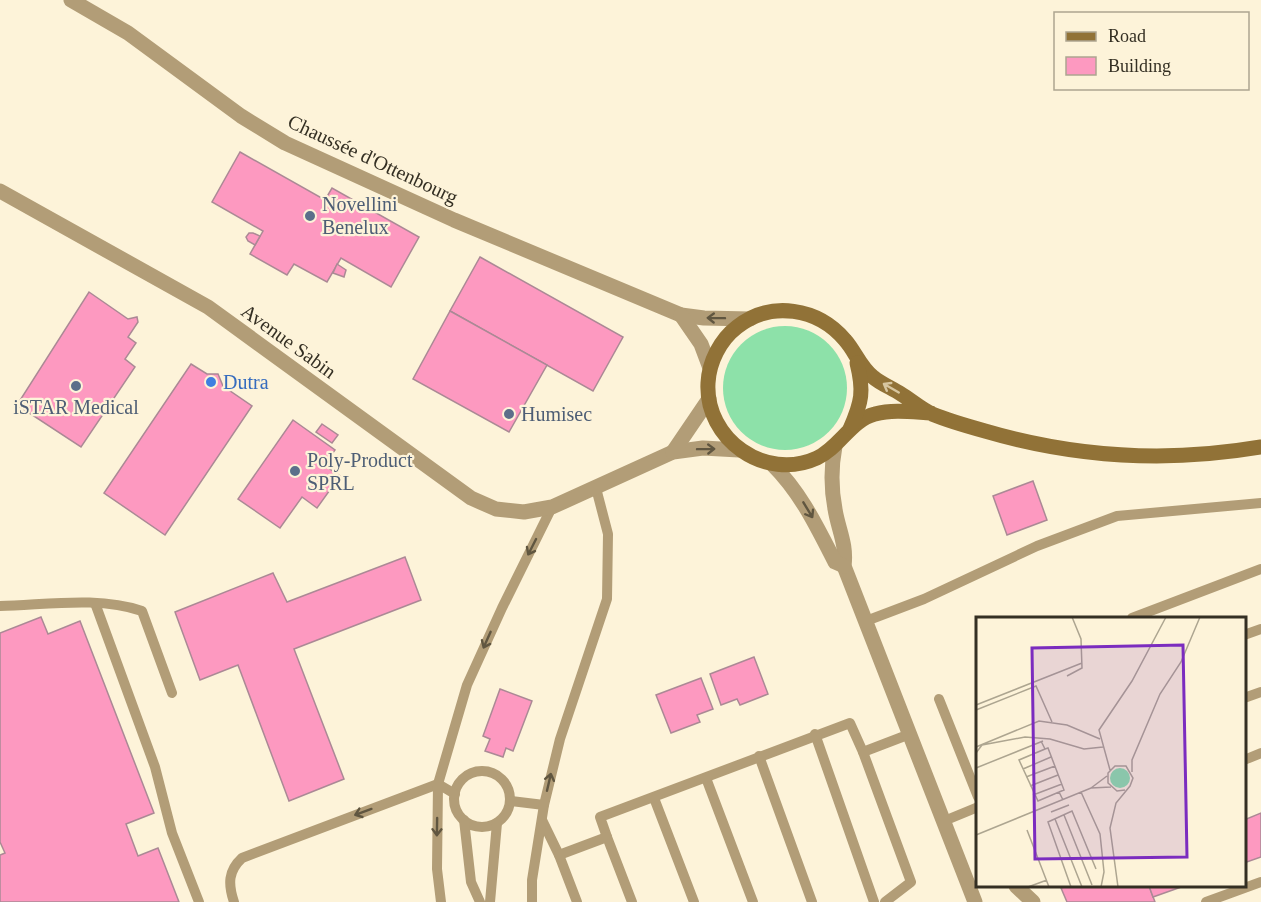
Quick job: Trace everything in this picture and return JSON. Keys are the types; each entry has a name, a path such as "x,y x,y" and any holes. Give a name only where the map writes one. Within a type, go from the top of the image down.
{"main road":[{"name":"Chaussée d'Ottenbourg","path":"931,413 874,414 850,429 835,446 816,459 795,465 772,464 755,459 739,450 724,436 714,418 709,399 710,368 716,352 736,327 767,312 785,310 803,312 835,329 872,377 931,413 1024,442 1082,452 1152,457 1194,456 1261,447"},
{"name":"Chaussée d'Ottenbourg","path":"850,429 860,406 862,382 856,358"}],"street":[{"name":"Chaussée d'Ottenbourg","path":"71,0 128,33 241,117 285,143 454,220 681,315 750,319"},
{"name":"Avenue Sabin","path":"0,191 208,307 471,498 496,509 524,512 552,507 673,452"},
{"name":"Chaussée d'Ottenbourg","path":"681,315 701,344 710,368"},
{"path":"673,452 709,399"},
{"path":"835,446 831,470 834,508 846,551 843,566 944,821 970,869 975,902"},
{"path":"673,452 703,448 739,450"},
{"path":"772,464 791,483 811,513 835,562 843,566"},
{"path":"1018,887 1033,902"}],"lane":[{"path":"532,902 532,880 544,805 560,739 607,599 608,534 596,488"},
{"path":"866,621 924,599 1037,546 1117,516 1261,503"},
{"path":"441,902 437,868 438,784 467,685 552,507"},
{"path":"1135,617 1261,569"},
{"path":"95,603 155,767 172,833 199,902"},
{"path":"0,606 95,603 123,604 142,611 172,693"},
{"path":"1246,635 1261,629"},
{"path":"1246,698 1261,692"},
{"path":"939,699 976,792"},
{"path":"632,902 600,817 815,734 850,723 911,882 885,902"},
{"path":"815,734 874,902"},
{"path":"863,752 910,734"},
{"path":"1246,760 1261,753"},
{"path":"759,756 812,902"},
{"path":"473,772 492,772 506,784 511,801 504,817 497,823 489,827 480,827 464,820 458,813 454,804 454,794 464,777 473,772"},
{"path":"706,778 753,902"},
{"path":"438,784 454,794"},
{"path":"234,902 229,880 232,867 242,858 438,784"},
{"path":"654,798 694,902"},
{"path":"511,801 544,805"},
{"path":"944,821 976,808"},
{"path":"464,820 471,882 480,902"},
{"path":"542,820 559,855 577,902"},
{"path":"490,902 497,823"},
{"path":"559,855 607,837"},
{"path":"1206,902 1261,882"}],"green space":[{"path":"785,326 809,330 829,344 843,364 847,388 843,412 829,432 809,446 785,450 761,446 741,432 727,412 723,388 727,364 741,344 761,330"}],"building":[{"name":"Novellini Benelux","path":"240,152 325,200 332,188 419,237 391,287 341,258 327,282 294,264 287,275 250,254 263,231 212,202"},
{"path":"249,233 260,236 255,245 246,237"},
{"path":"480,257 623,337 593,391 450,311"},
{"path":"337,264 346,270 344,277 333,273"},
{"name":"iSTAR Medical","path":"89,292 128,319 137,317 138,322 128,337 136,343 125,359 135,367 81,447 17,405"},
{"path":"450,311 547,365 509,432 413,379"},
{"path":"191,364 207,374 218,374 223,386 252,406 165,535 104,493"},
{"name":"Poly-Product SPRL","path":"293,420 335,450 324,465 340,476 317,508 302,497 280,528 238,499"},
{"path":"322,424 338,435 332,443 316,432"},
{"path":"1033,481 1047,520 1007,535 993,496"},
{"path":"405,557 421,600 294,649 344,779 289,801 238,665 200,680 175,612 273,573 287,602"},
{"path":"41,617 48,634 80,621 154,813 126,824 138,856 158,848 179,902 0,902 0,855 5,853 0,842 0,633"},
{"path":"754,657 768,694 740,705 737,699 721,705 710,674"},
{"path":"701,678 713,709 697,715 700,722 671,733 656,695"},
{"path":"500,689 532,701 513,751 506,748 503,757 485,751 490,739 483,736"},
{"path":"1261,813 1261,857 1246,862 1246,819"},
{"path":"1149,887 1155,902 1067,902 1061,888"},
{"path":"1149,887 1181,887 1153,897"}],"place":[{"name":"Novellini Benelux","path":"310,216"},
{"name":"Dutra","path":"211,382"},
{"name":"iSTAR Medical","path":"76,386"},
{"name":"Humisec","path":"509,414"},
{"name":"Poly-Product SPRL","path":"295,471"}]}
